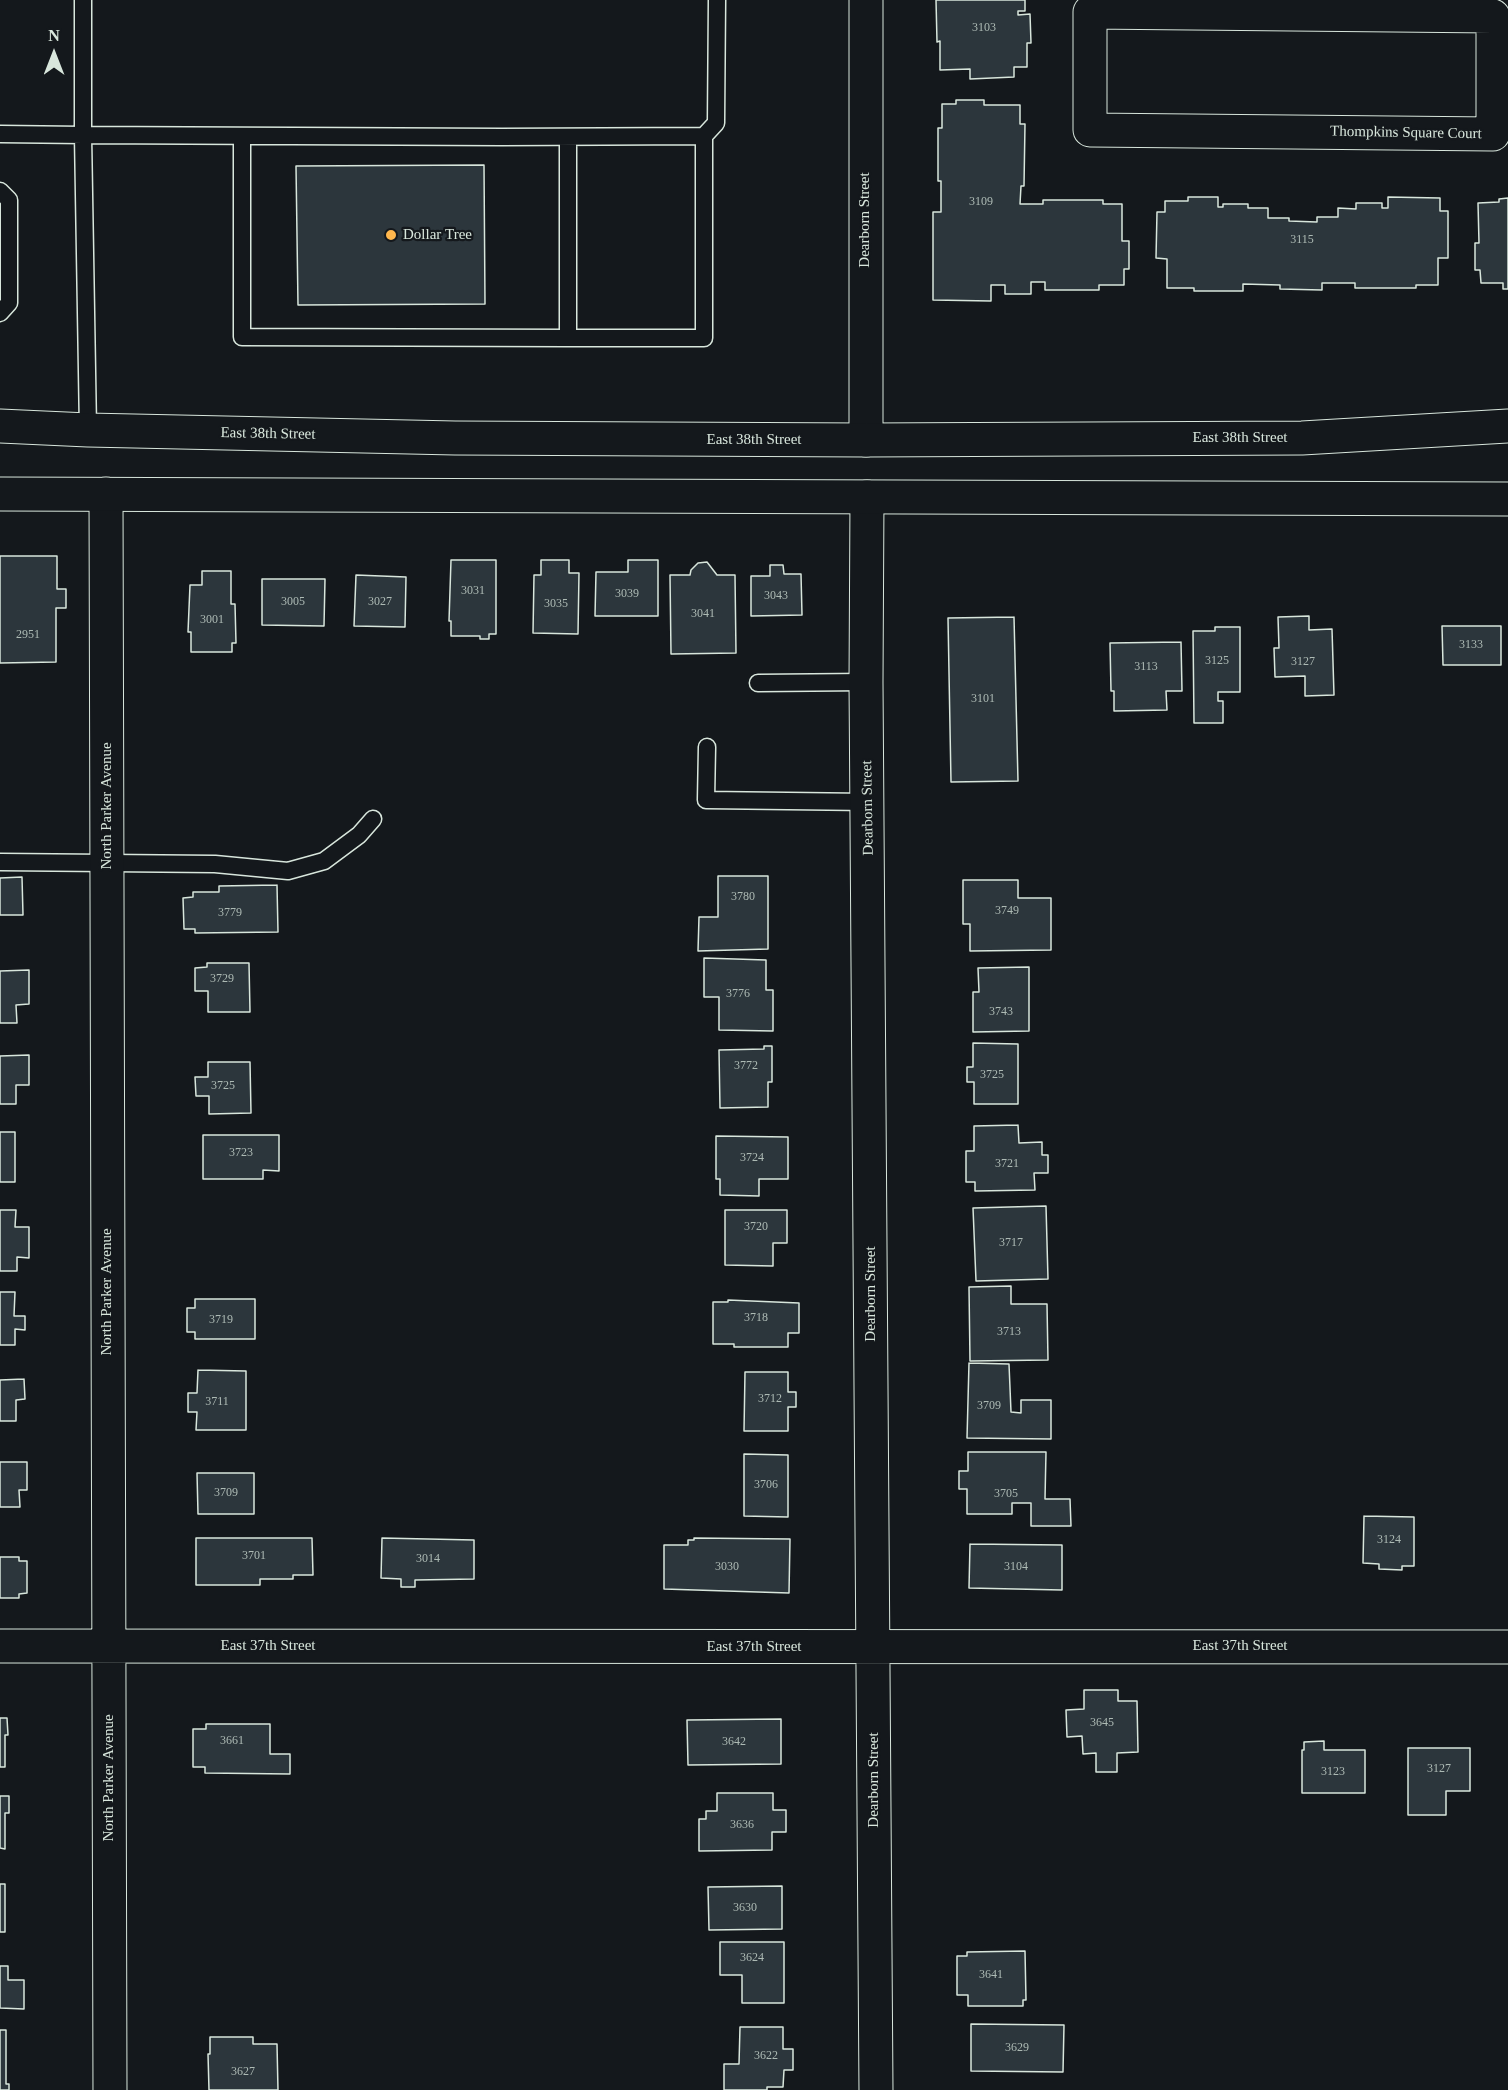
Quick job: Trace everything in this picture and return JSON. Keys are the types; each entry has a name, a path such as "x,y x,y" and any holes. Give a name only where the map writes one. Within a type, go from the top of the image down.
{"street":[{"name":"Dearborn Street","path":"866,0 866,440"},
{"name":"Thompkins Square Court","path":"1105,6 1493,16 1493,134 1090,130 1090,12 1105,6"},
{"name":"East 38th Street","path":"0,426 455,438 866,440 1302,438 1508,426"},
{"path":"0,494 1508,500"},
{"name":"North Parker Avenue","path":"106,494 110,2090"},
{"name":"Dearborn Street","path":"867,497 866,682 876,2090"},
{"name":"East 37th Street","path":"0,1646 1508,1647"}],"lane":[{"path":"83,0 88,430"},
{"path":"242,136 242,337 704,338 704,136 716,123 717,0"},
{"path":"0,134 704,136"},
{"path":"568,136 568,338"},
{"path":"0,191 9,200 9,303 0,313"},
{"path":"758,683 866,682"},
{"path":"707,747 706,800 868,802"},
{"path":"0,862 215,864 288,871 324,861 359,835 373,819"}],"building":[{"path":"936,0 1025,0 1025,11 1018,11 1018,15 1030,14 1031,43 1027,43 1027,67 1014,67 1014,77 970,79 970,69 940,70"},
{"path":"956,100 984,100 984,105 1020,105 1020,124 1025,124 1024,186 1021,186 1020,204 1043,204 1043,200 1103,200 1103,204 1122,204 1122,241 1129,241 1129,269 1124,269 1124,285 1099,285 1099,290 1045,290 1045,282 1031,282 1031,294 1005,294 1005,285 991,285 991,301 933,300 933,212 941,212 941,181 938,181 938,128 942,128 942,104 956,104"},
{"name":"Dollar Tree","path":"484,165 485,304 298,305 296,166"},
{"path":"1188,197 1218,197 1218,207 1223,207 1223,204 1248,204 1248,208 1268,208 1268,218 1317,222 1317,217 1338,217 1338,208 1356,209 1356,203 1382,203 1382,208 1388,208 1388,197 1440,198 1440,211 1448,211 1448,258 1438,258 1438,285 1416,285 1416,288 1355,288 1355,283 1322,283 1322,290 1280,289 1280,285 1243,284 1243,291 1194,291 1194,288 1167,288 1167,259 1156,258 1157,212 1165,212 1165,201 1188,201"},
{"path":"1508,198 1508,289 1503,289 1503,283 1481,283 1480,270 1475,270 1475,243 1479,243 1478,203 1499,202 1499,199"},
{"path":"0,556 57,556 57,589 66,589 66,608 56,608 56,662 0,663"},
{"path":"451,560 496,560 496,634 489,634 489,639 480,639 480,636 451,636 451,621 449,621"},
{"path":"541,560 569,560 569,573 579,573 578,634 533,633 534,575 541,575"},
{"path":"628,560 658,560 658,616 595,616 596,572 628,572"},
{"path":"707,562 717,575 735,575 736,653 671,654 670,575 690,575 691,570 698,563"},
{"path":"770,565 783,565 784,574 801,574 802,615 751,616 751,576 770,576"},
{"path":"202,571 231,571 231,604 235,604 236,643 232,643 232,652 191,652 191,632 188,632 190,585 202,585"},
{"path":"356,575 406,577 405,627 354,626"},
{"path":"262,579 325,579 324,626 262,625"},
{"path":"1309,616 1309,630 1332,629 1334,695 1305,696 1305,676 1275,677 1274,648 1279,648 1278,617"},
{"path":"1014,617 1018,781 951,782 948,618"},
{"path":"1442,626 1501,626 1501,665 1443,665"},
{"path":"1215,627 1240,627 1240,692 1218,692 1218,701 1223,701 1223,723 1194,723 1193,631 1215,631"},
{"path":"1181,642 1182,691 1166,691 1167,710 1114,711 1114,691 1111,691 1110,643"},
{"path":"718,876 768,876 768,949 698,951 699,917 718,917"},
{"path":"22,877 23,915 0,915 0,878"},
{"path":"963,880 1018,880 1018,898 1051,898 1051,950 970,951 970,924 963,924"},
{"path":"277,885 278,932 195,933 195,929 184,929 183,898 193,897 193,892 219,892 219,886"},
{"path":"704,958 766,960 766,990 773,990 773,1031 719,1030 719,997 704,997"},
{"path":"207,963 249,963 250,1012 208,1012 208,991 195,991 195,968 207,967"},
{"path":"1029,967 1029,1031 973,1032 973,992 979,992 978,968"},
{"path":"29,970 29,1004 16,1005 17,1023 0,1023 0,971"},
{"path":"973,1043 1018,1044 1018,1104 974,1104 974,1082 967,1082 967,1067 973,1067"},
{"path":"764,1046 772,1046 772,1082 768,1082 768,1107 720,1108 719,1050 764,1049"},
{"path":"29,1055 29,1085 16,1085 16,1104 0,1104 0,1056"},
{"path":"208,1062 250,1062 251,1113 209,1114 209,1096 196,1096 195,1077 208,1077"},
{"path":"1018,1125 1019,1143 1042,1142 1042,1155 1048,1155 1048,1173 1034,1173 1035,1190 975,1191 975,1182 966,1182 966,1151 974,1151 974,1126"},
{"path":"0,1132 15,1132 15,1182 0,1182"},
{"path":"203,1135 279,1135 279,1171 263,1170 263,1179 203,1179"},
{"path":"716,1136 788,1137 788,1179 759,1179 759,1196 720,1195 720,1179 716,1179"},
{"path":"1046,1206 1048,1279 976,1281 973,1208"},
{"path":"0,1210 16,1210 15,1227 29,1227 29,1258 17,1257 17,1271 0,1271"},
{"path":"725,1210 787,1210 787,1243 773,1243 773,1266 725,1265"},
{"path":"1011,1286 1011,1304 1047,1304 1048,1360 970,1361 969,1287"},
{"path":"0,1292 15,1292 14,1316 25,1316 25,1330 15,1329 15,1345 0,1345"},
{"path":"195,1299 255,1299 255,1339 195,1339 195,1332 187,1332 187,1308 195,1308"},
{"path":"728,1300 799,1303 799,1333 788,1333 788,1347 734,1347 734,1344 713,1344 713,1302 728,1302"},
{"path":"969,1363 1009,1364 1011,1412 1021,1413 1021,1400 1051,1400 1051,1439 967,1438"},
{"path":"198,1370 246,1371 246,1430 196,1430 197,1412 188,1412 188,1393 197,1393"},
{"path":"745,1372 788,1372 788,1392 796,1392 796,1407 788,1407 788,1431 744,1431"},
{"path":"24,1379 25,1399 16,1400 16,1421 0,1421 0,1380"},
{"path":"968,1452 1046,1452 1045,1499 1070,1499 1071,1526 1031,1526 1031,1503 1012,1503 1012,1514 967,1514 967,1489 959,1489 959,1471 968,1471"},
{"path":"744,1454 788,1455 788,1517 744,1516"},
{"path":"0,1462 27,1462 27,1490 19,1490 20,1507 0,1507"},
{"path":"197,1473 254,1473 254,1514 198,1514"},
{"path":"1364,1516 1414,1517 1414,1566 1402,1566 1402,1570 1379,1569 1379,1564 1363,1563"},
{"path":"196,1538 312,1538 313,1575 293,1575 293,1579 260,1579 260,1585 196,1585"},
{"path":"382,1538 474,1540 474,1579 415,1580 415,1587 401,1587 401,1579 381,1578"},
{"path":"694,1538 790,1539 789,1593 664,1589 664,1545 688,1545 688,1540 694,1540"},
{"path":"970,1544 1062,1545 1062,1590 969,1588"},
{"path":"0,1557 19,1557 19,1561 27,1561 27,1593 19,1594 19,1598 0,1598"},
{"path":"1084,1690 1118,1690 1118,1701 1137,1701 1138,1752 1117,1753 1117,1772 1096,1772 1096,1753 1083,1754 1082,1736 1067,1737 1066,1710 1084,1709"},
{"path":"0,1718 7,1718 5,1767 0,1767"},
{"path":"781,1719 781,1764 688,1765 687,1720"},
{"path":"206,1724 270,1724 270,1754 290,1754 290,1774 205,1773 205,1767 193,1767 193,1729 206,1729"},
{"path":"1324,1741 1324,1750 1365,1750 1365,1793 1302,1793 1304,1742"},
{"path":"1408,1748 1470,1748 1470,1791 1446,1791 1446,1815 1408,1815"},
{"path":"717,1793 773,1793 773,1810 786,1810 786,1832 772,1832 772,1850 699,1851 699,1819 706,1819 706,1811 717,1811"},
{"path":"0,1796 9,1796 9,1813 5,1813 5,1849 0,1848"},
{"path":"0,1884 5,1884 5,1932 0,1932"},
{"path":"782,1886 782,1929 709,1930 708,1887"},
{"path":"720,1942 784,1942 784,2003 742,2003 742,1975 720,1975"},
{"path":"1025,1951 1026,2000 1023,2000 1023,2006 968,2006 968,1995 957,1995 957,1956 967,1956 967,1952"},
{"path":"0,1966 8,1966 8,1980 24,1980 24,2009 0,2008"},
{"path":"971,2024 1064,2025 1063,2072 971,2071"},
{"path":"740,2027 783,2027 783,2049 793,2049 793,2070 784,2070 783,2087 767,2087 767,2090 724,2090 724,2064 739,2064"},
{"path":"0,2030 6,2030 6,2084 9,2084 9,2090 0,2090"},
{"path":"210,2037 253,2037 253,2044 277,2044 278,2090 209,2090"}],"place":[{"name":"Dollar Tree","path":"391,235"}]}
